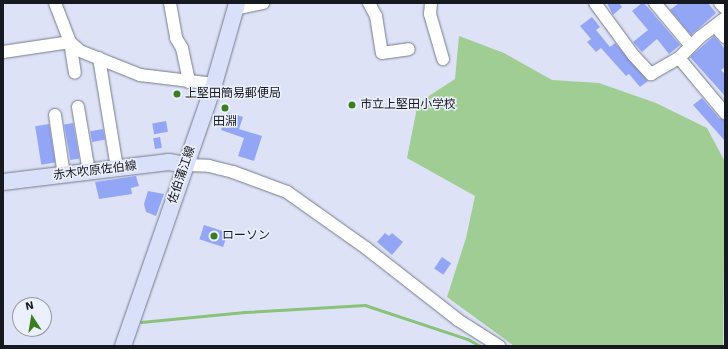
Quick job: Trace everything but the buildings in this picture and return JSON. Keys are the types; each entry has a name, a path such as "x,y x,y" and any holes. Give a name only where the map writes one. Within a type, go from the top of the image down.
{"main road":[{"name":"佐伯蒲江線","path":"123,346 214,84 236,6"},
{"name":"赤木吹原佐伯線","path":"3,182 169,162 186,165"}],"street":[{"path":"55,3 70,42 76,73"},
{"path":"170,3 176,38 182,48 189,82"},
{"path":"236,6 263,3"},
{"path":"369,3 376,16 382,53 409,49"},
{"path":"430,3 430,14 443,58"},
{"path":"595,3 634,56 651,74 679,58 725,18"},
{"path":"655,3 691,46"},
{"path":"720,3 725,8"},
{"path":"715,26 725,37"},
{"path":"3,52 70,42"},
{"path":"70,42 80,51 140,75 214,84"},
{"path":"99,58 117,168"},
{"path":"679,58 725,114"},
{"path":"78,107 89,172"},
{"path":"55,115 64,175"},
{"path":"186,165 208,166 233,172 287,192 366,248 458,320 499,346"}],"green space":[{"path":"459,36 504,53 552,80 599,83 656,103 707,128 725,162 723,346 514,346 447,297 466,238 475,196 407,158 418,103 455,79"}],"waterway":[{"path":"141,322 245,312 365,305 468,339 480,346"}],"place":[{"name":"上堅田簡易郵便局","path":"177,94"},
{"name":"市立上堅田小学校","path":"352,105"},
{"name":"田淵","path":"225,108"},
{"name":"ローソン","path":"214,236"}]}
